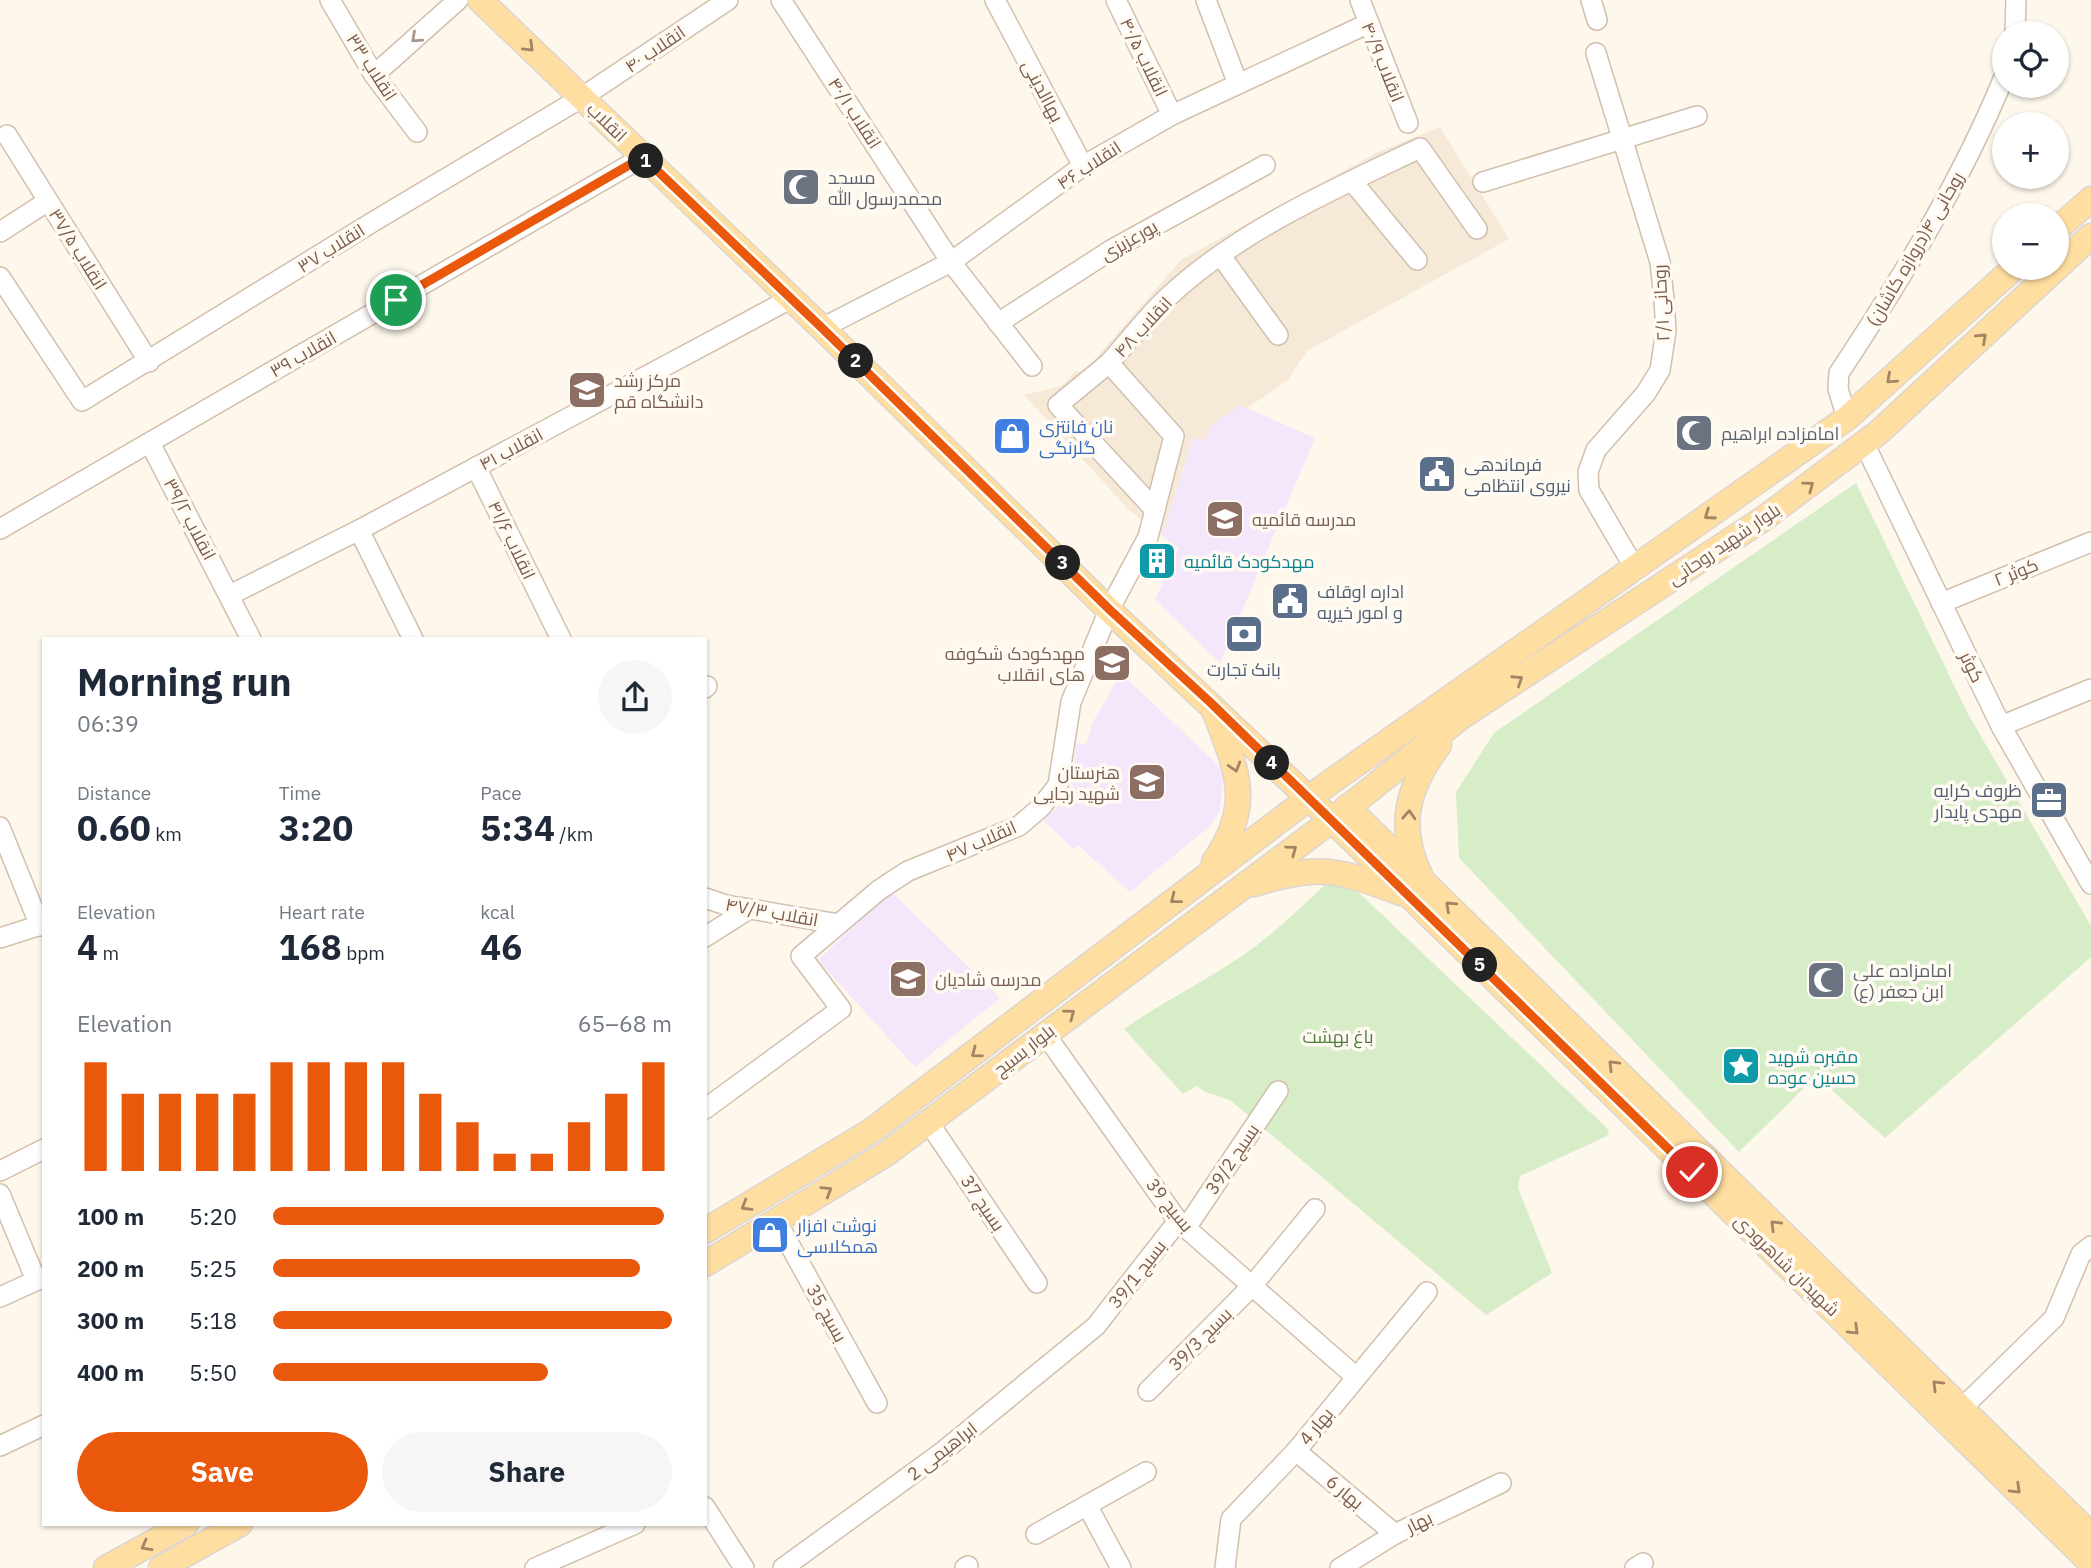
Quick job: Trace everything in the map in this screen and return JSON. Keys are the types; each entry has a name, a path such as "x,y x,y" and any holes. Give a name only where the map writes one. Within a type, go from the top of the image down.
{"main road":[{"name":"انقلاب","path":"480,0 1308,799 1339,814"},
{"path":"2069,218 2091,199"},
{"name":"بلوار شهید روحانی","path":"1339,814 1461,717 1763,519 1865,445 2091,236"},
{"name":"بلوار شهید روحانی","path":"1308,799 1847,418 2001,280"},
{"path":"1847,418 1865,445"},
{"path":"1203,877 1229,841 1240,800 1235,768 1211,703"},
{"path":"1233,891 1303,870 1331,871 1417,888 1408,832 1410,801 1418,773 1461,717"},
{"name":"بلوار بسیج","path":"707,1230 871,1131 1308,799"},
{"name":"بلوار بسیج","path":"707,1263 886,1154 1339,814"},
{"name":"شهیدان شاهرودی","path":"1339,814 2091,1535"},
{"name":"شهیدان شاهرودی","path":"1417,888 2091,1563"},
{"path":"106,1568 182,1526"},
{"path":"162,1568 236,1526"}],"street":[{"name":"انقلاب ۳۳","path":"330,0 374,75 417,132"},
{"path":"374,75 458,0"},
{"name":"انقلاب ۴۰","path":"582,98 728,0"},
{"name":"انقلاب ۴۰/۱","path":"781,0 951,262"},
{"name":"انقلاب ۴۰/۵","path":"1116,0 1172,115"},
{"path":"1206,0 1238,84"},
{"name":"انقلاب ۴۰/۹","path":"1360,0 1367,24 1408,123"},
{"path":"1591,0 1597,20"},
{"path":"2015,0 2015,21"},
{"name":"بهاالدینی","path":"999,8 1083,166"},
{"name":"انقلاب ۴۶","path":"822,328 951,262 1083,166 1172,115 1367,24"},
{"name":"روحانی ۲/۱","path":"1596,53 1660,262 1666,331 1660,370 1646,393 1596,450 1588,472 1589,490 1634,567"},
{"name":"انقلاب ۳۷","path":"0,277 82,401 376,220 582,98"},
{"name":"روحانی ۴(دروازه کاشان)","path":"1847,418 1838,389 1839,373 1937,215 1981,135 1996,98"},
{"path":"1483,182 1697,116"},
{"name":"انقلاب ۳۷/۵","path":"7,135 149,362"},
{"name":"انقلاب ۴۸","path":"1110,610 1148,537 1174,436 1110,363 1167,298 1241,240 1420,148 1477,229"},
{"name":"انقلاب ۳۹","path":"0,529 643,157"},
{"name":"پورعزیزی","path":"998,323 1111,250 1265,165"},
{"path":"1352,181 1416,260"},
{"path":"0,232 48,201"},
{"path":"1221,256 1278,335"},
{"path":"951,262 1032,366"},
{"name":"انقلاب ۴۱","path":"230,595 359,530 790,299"},
{"path":"1110,363 1058,405 1155,510"},
{"name":"انقلاب ۳۹/۲","path":"150,443 250,637"},
{"name":"کوثر","path":"1865,445 2001,726 2084,855 2091,884"},
{"name":"انقلاب ۴۱/۶","path":"476,467 560,637"},
{"path":"359,530 413,637"},
{"name":"کوثر ۲","path":"1941,603 2091,542"},
{"name":"انقلاب ۴۷","path":"707,1108 841,1009 801,957 908,871 991,840 1019,826 1041,807 1058,785 1071,702 1110,610"},
{"path":"2001,726 2091,689"},
{"path":"0,827 42,925 0,938"},
{"name":"انقلاب ۴۷/۳","path":"707,898 749,909 839,924"},
{"path":"707,936 749,909"},
{"name":"بسیج 39","path":"1045,1034 1182,1224 1356,1377"},
{"name":"بسیج 39/2","path":"1182,1224 1278,1091"},
{"name":"بسیج 37","path":"929,1123 1037,1283"},
{"path":"0,1171 42,1150"},
{"path":"0,1194 40,1278 0,1297"},
{"name":"بسیج 39/3","path":"1148,1391 1252,1286 1315,1209"},
{"name":"بسیج 35","path":"777,1222 877,1404"},
{"name":"بسیج 39/1","path":"1096,1326 1182,1224"},
{"path":"1961,1409 2054,1318 2081,1254 2091,1247"},
{"name":"بهار 4","path":"1225,1568 1231,1519 1296,1451 1427,1292"},
{"name":"ابراهیمی 2","path":"783,1568 941,1453 1096,1326"},
{"path":"0,1446 42,1426"},
{"name":"بهار 6","path":"1296,1451 1395,1534"},
{"path":"1036,1534 1146,1472"},
{"name":"بهار","path":"1340,1568 1395,1534 1501,1483"},
{"path":"1088,1507 1121,1568"},
{"path":"707,1510 744,1568"},
{"path":"535,1568 630,1526"}],"shaded area":[{"path":"1440,127 1509,239 1307,351 1288,380 1247,408 1240,406 1205,441 1193,438 1162,536 1129,510 1024,395 1061,386 1076,371 1083,373 1181,260 1376,153"},
{"name":"مدرسه قائمیه","path":"1240,405 1315,438 1220,663 1155,600 1179,548 1162,536 1193,438 1205,441 1212,425"},
{"name":"هنرستان شهید رجایی","path":"1107,644 1119,649 1118,654 1128,658 1122,674 1219,766 1223,781 1220,810 1211,825 1130,892 1078,845 1073,849 1043,820 1075,791 1072,784 1076,743 1086,745 1093,722 1118,679 1095,668"},
{"name":"مدرسه شادیان","path":"891,891 1000,998 915,1067 818,960"}],"green space":[{"path":"1856,483 1968,714 2091,926 2091,957 1885,1138 1816,1076 1739,1152 1459,858 1456,792 1494,733"},
{"name":"باغ بهشت","path":"1329,881 1354,888 1609,1130 1607,1136 1520,1176 1518,1188 1552,1273 1486,1315 1230,1100 1205,1092 1197,1086 1183,1094 1124,1029 1251,949"}],"place":[{"name":"مسجد محمدرسول الله","path":"801,187"},
{"name":"مرکز رشد دانشگاه قم","path":"587,390"},
{"name":"امامزاده ابراهیم","path":"1694,433"},
{"name":"نان فانتزی گلرنگی","path":"1012,436"},
{"name":"فرماندهی نیروی انتظامی","path":"1437,474"},
{"name":"مدرسه قائمیه","path":"1225,519"},
{"name":"مهدکودک قائمیه","path":"1157,561"},
{"name":"اداره اوقاف و امور خیریه","path":"1290,601"},
{"name":"بانک تجارت","path":"1244,634"},
{"name":"مهدکودک شکوفه های انقلاب","path":"1112,663"},
{"name":"هنرستان شهید رجایی","path":"1147,782"},
{"name":"ظروف کرایه مهدی پایدار","path":"2049,800"},
{"name":"مدرسه شادیان","path":"908,979"},
{"name":"امامزاده علی‌ ابن جعفر (ع)","path":"1826,980"},
{"name":"مقبره شهید حسین عوده","path":"1741,1066"},
{"name":"نوشت افزار همکلاسی","path":"770,1235"}],"route":[{"path":"396,300 643,157 1110,610 1332,820 1692,1172"}]}
